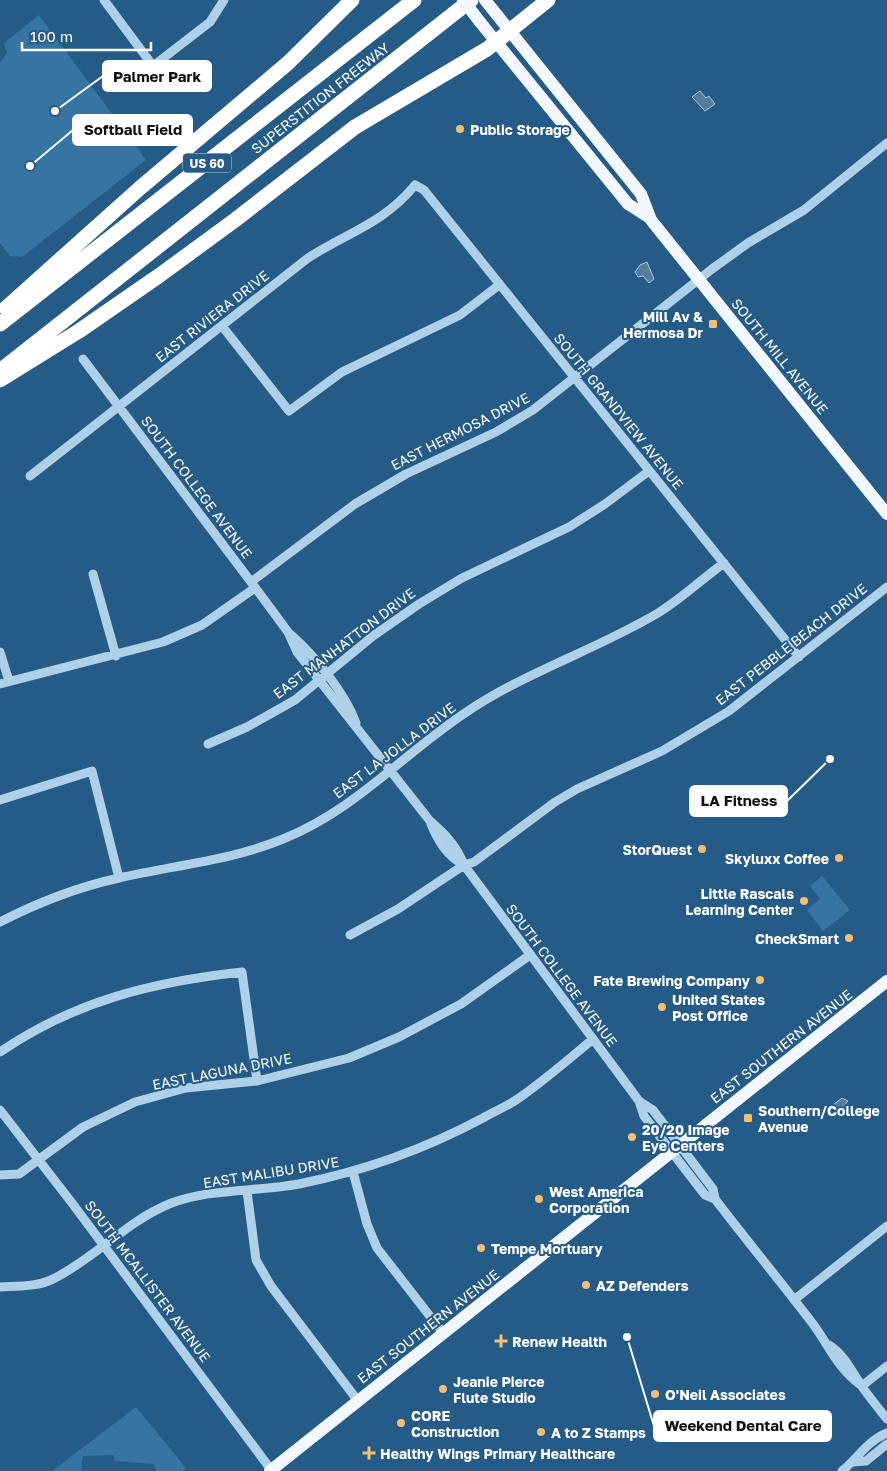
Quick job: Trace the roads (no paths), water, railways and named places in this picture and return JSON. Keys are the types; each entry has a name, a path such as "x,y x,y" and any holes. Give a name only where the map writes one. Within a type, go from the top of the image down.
{"highway":[{"path":"0,313 140,188 288,63 352,0"},
{"name":"SUPERSTITION FREEWAY","path":"0,324 414,0"},
{"name":"SUPERSTITION FREEWAY","path":"0,371 471,0"},
{"path":"0,380 79,331 160,275 235,220 355,127 496,42 548,0"}],"main road":[{"name":"SOUTH MILL AVENUE","path":"463,0 628,204 650,218"},
{"name":"SOUTH MILL AVENUE","path":"484,0 641,194 650,218 887,514"},
{"name":"EAST SOUTHERN AVENUE","path":"271,1471 887,981"}],"street":[{"path":"104,0 153,66 210,22 224,0"},
{"name":"EAST HERMOSA DRIVE","path":"0,684 116,656 163,642 202,625 355,504 406,474 521,418 575,378 699,279 742,247 804,210 887,143"},
{"name":"SOUTH GRANDVIEW AVENUE","path":"415,185 424,190 799,657"},
{"name":"EAST RIVIERA DRIVE","path":"30,476 308,258 334,241 376,222 400,203 415,185"},
{"path":"222,326 289,411 342,372 460,315 499,285"},
{"name":"SOUTH COLLEGE AVENUE","path":"83,359 288,632 305,647 322,677 350,706 357,726 430,821 438,839 452,858 464,865 639,1100 653,1110 676,1149 713,1189 715,1199 829,1345 832,1357 846,1375 862,1386 887,1419"},
{"name":"EAST MANHATTON DRIVE","path":"208,744 247,727 295,700 380,631 439,592 569,527 606,504 649,471"},
{"name":"EAST LA JOLLA DRIVE","path":"0,922 65,894 119,878 226,858 284,839 350,804 465,713 538,672 596,646 660,612 724,563"},
{"path":"93,574 116,656"},
{"name":"EAST PEBBLE BEACH DRIVE","path":"350,935 398,909 464,865 474,862 536,815 570,793 662,751 714,721 746,699 887,587"},
{"path":"0,652 9,681"},
{"path":"0,800 92,771 119,878"},
{"name":"EAST LAGUNA DRIVE","path":"0,1175 19,1174 83,1127 135,1102 186,1088 258,1081 349,1058 399,1037 461,1004 530,955"},
{"path":"0,1052 28,1033 93,1003 137,988 197,977 242,972 258,1081"},
{"name":"EAST MALIBU DRIVE","path":"0,1287 29,1286 54,1279 103,1246 134,1222 170,1204 204,1196 297,1184 353,1172 410,1152 464,1128 518,1099 593,1040"},
{"name":"SOUTH MCALLISTER AVENUE","path":"0,1110 39,1158 271,1471"},
{"path":"353,1172 367,1224 377,1248 443,1333"},
{"path":"247,1191 256,1260 271,1286 358,1401"},
{"path":"794,1300 887,1226"},
{"path":"862,1386 887,1366"},
{"path":"842,1471 879,1436 887,1434"},
{"path":"853,1462 866,1461 887,1444"}],"place":[{"name":"Palmer Park","path":"55,111"},
{"name":"Public Storage","path":"460,129"},
{"name":"Softball Field","path":"30,166"},
{"name":"Mill Av & Hermosa Dr","path":"713,324"},
{"name":"LA Fitness","path":"830,759"},
{"name":"StorQuest","path":"702,849"},
{"name":"Skyluxx Coffee","path":"839,858"},
{"name":"Little Rascals Learning Center","path":"804,901"},
{"name":"CheckSmart","path":"849,938"},
{"name":"Fate Brewing Company","path":"760,980"},
{"name":"United States Post Office","path":"662,1007"},
{"name":"Southern/College Avenue","path":"748,1118"},
{"name":"20/20 Image Eye Centers","path":"632,1137"},
{"name":"West America Corporation","path":"539,1199"},
{"name":"Tempe Mortuary","path":"481,1248"},
{"name":"AZ Defenders","path":"586,1285"},
{"name":"Weekend Dental Care","path":"627,1337"},
{"name":"Renew Health","path":"501,1341"},
{"name":"Jeanie Pierce Flute Studio","path":"443,1389"},
{"name":"O'Neil Associates","path":"655,1394"},
{"name":"CORE Construction","path":"401,1423"},
{"name":"A to Z Stamps","path":"541,1432"},
{"name":"Healthy Wings Primary Healthcare","path":"369,1453"}]}
